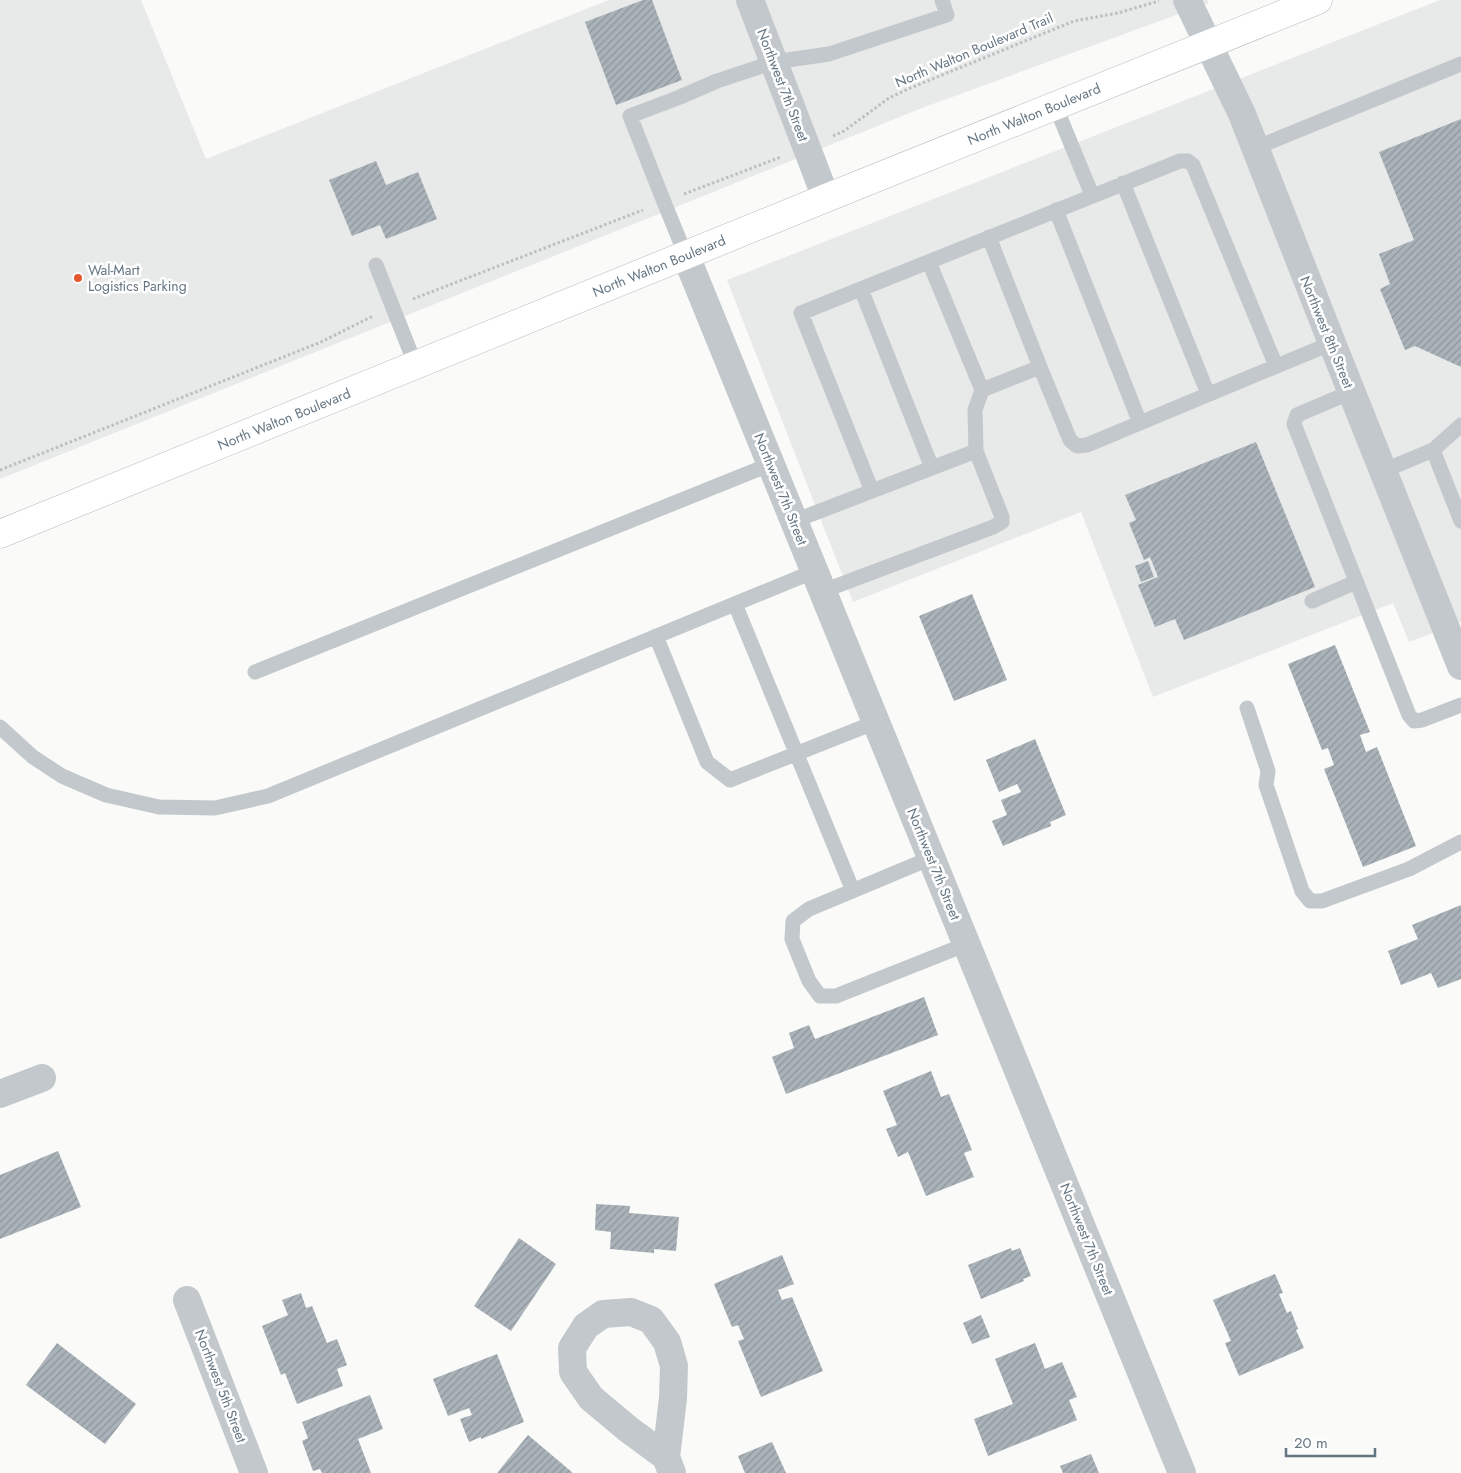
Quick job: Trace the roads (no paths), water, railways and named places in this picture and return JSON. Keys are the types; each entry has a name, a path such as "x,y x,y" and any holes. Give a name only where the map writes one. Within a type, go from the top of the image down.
{"main road":[{"name":"North Walton Boulevard","path":"0,534 1318,0"}],"street":[{"name":"Northwest 7th Street","path":"750,0 826,198"},
{"name":"Northwest 8th Street","path":"1187,0 1242,114 1351,392 1460,659"},
{"name":"Northwest 7th Street","path":"686,256 1182,1473"},
{"path":"0,1094 42,1078"},
{"name":"Northwest 5th Street","path":"187,1300 254,1473"},
{"path":"631,1312 651,1320 667,1342 674,1366 669,1465 591,1398 573,1372 572,1348 586,1326 603,1314 631,1312"}],"lane":[{"path":"686,256 630,116 717,81 774,62 829,54 947,15 942,0"},
{"path":"1255,148 1461,64"},
{"path":"1055,105 1092,195"},
{"path":"872,491 801,313 1180,161 1188,161 1192,165 1276,366"},
{"path":"1123,184 1208,394"},
{"path":"1056,210 1140,423"},
{"path":"989,238 1070,440 1078,446 1088,445 1332,343"},
{"path":"0,727 33,757 62,776 106,795 159,807 215,808 268,796 735,604 819,581 994,527 1002,522 1002,517 976,452 974,410 982,390 929,262"},
{"path":"376,265 416,366"},
{"path":"861,289 932,468"},
{"path":"982,390 1040,367"},
{"path":"1351,392 1297,415 1294,424 1409,715 1414,721 1422,720 1461,705"},
{"path":"1383,472 1433,450 1461,425"},
{"path":"1433,450 1461,522"},
{"path":"794,521 976,452"},
{"path":"255,672 771,464"},
{"path":"1312,601 1356,582"},
{"path":"735,604 853,891"},
{"path":"656,636 707,762 730,780 876,722"},
{"path":"1247,708 1268,771 1266,785 1302,891 1310,900 1322,901 1409,869 1461,842"},
{"path":"932,858 808,909 793,921 792,939 809,981 820,996 836,996 967,944"}],"place":[{"name":"Wal-Mart Logistics Parking","path":"78,278"}]}
